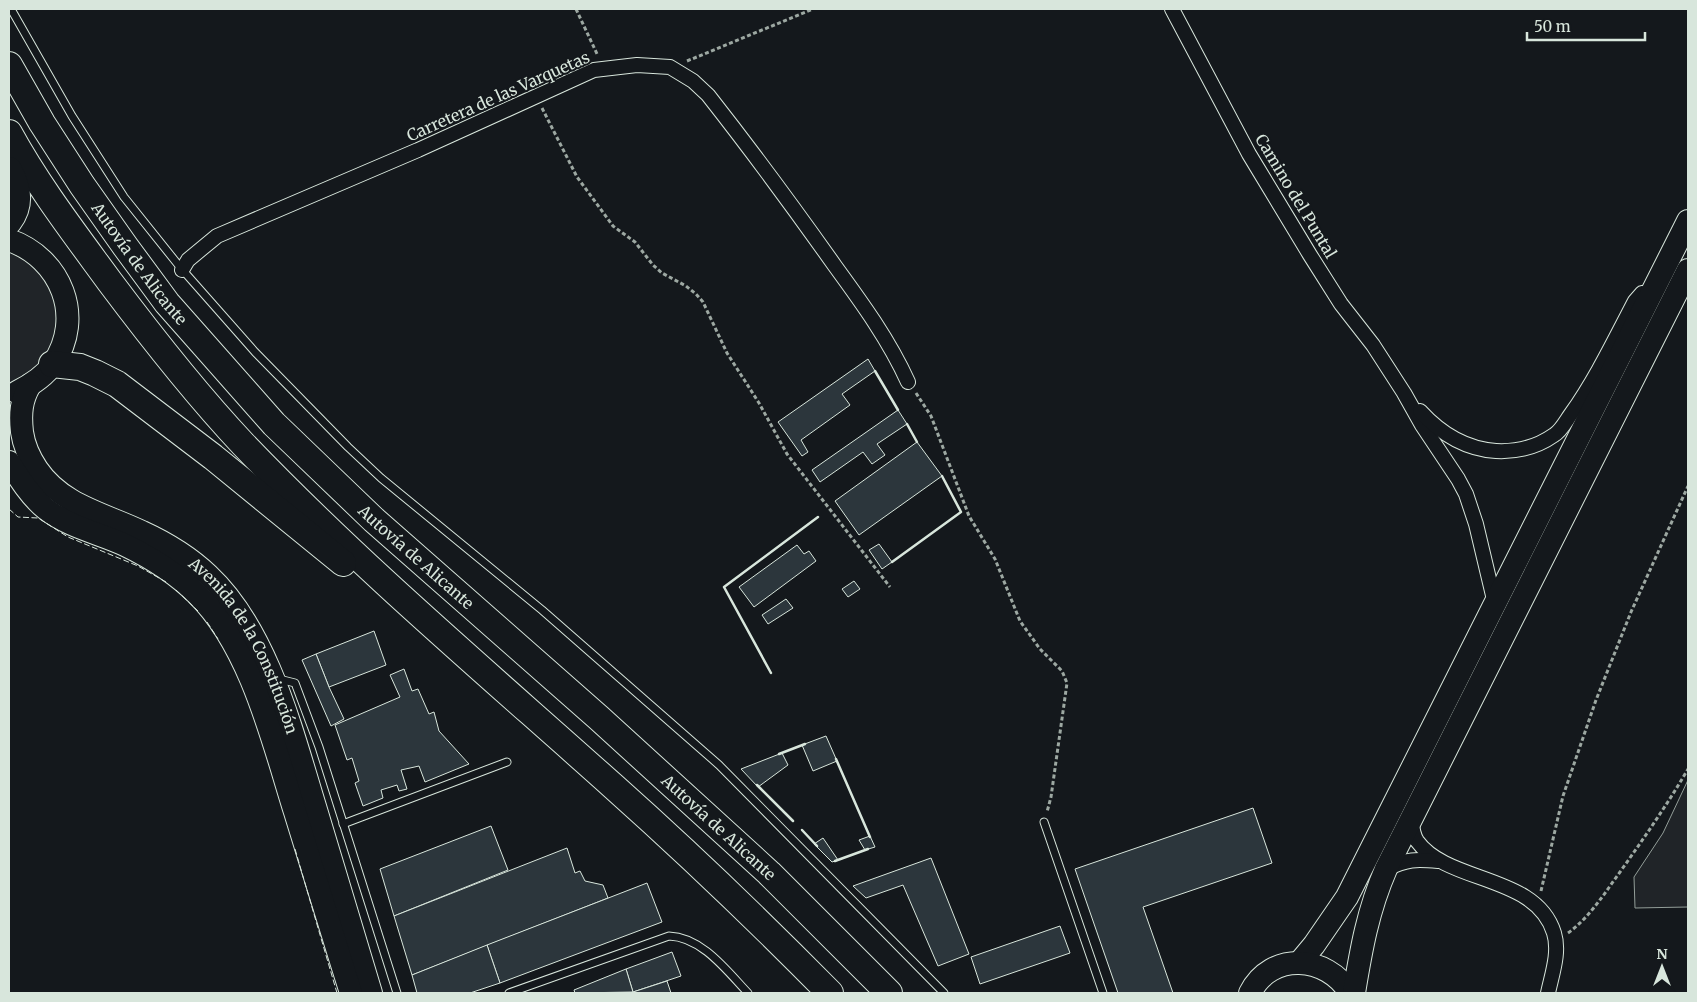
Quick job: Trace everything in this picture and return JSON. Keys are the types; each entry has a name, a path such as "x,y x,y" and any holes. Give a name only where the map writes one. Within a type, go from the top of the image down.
{"highway":[{"name":"Autovía de Alicante","path":"9,65 42,123 72,170 125,246 167,302 274,424 374,520 600,718 769,873 889,993"},
{"path":"9,133 53,204 140,321 189,383 250,450 347,546 615,788 830,993"},
{"path":"9,170 17,188 18,200 9,221"},
{"path":"52,364 80,368 117,384 213,457 382,598 423,616"}],"main road":[{"path":"1299,962 1314,945 1347,897 1688,221"},
{"path":"9,240 28,248 43,260 55,275 63,292 67,310 62,348 52,364 42,376 30,385 9,394"},
{"path":"1352,993 1372,902 1386,870 1688,270"},
{"name":"Avenida de la Constitución","path":"30,385 22,402 20,416 23,438 27,452 50,486 66,499 141,531 188,558 209,576 248,628 260,650 287,716 371,993"},
{"name":"Avenida de la Constitución","path":"9,462 26,486 46,508 74,525 125,546 164,568 197,594 222,624 244,663 268,726 351,993"},
{"path":"1250,993 1266,974 1282,966 1299,962 1316,965 1332,972 1352,993"}],"street":[{"name":"Camino del Puntal","path":"1172,9 1253,162 1336,296 1373,345 1466,494 1476,524 1495,604"},
{"name":"Carretera de las Varquetas","path":"182,270 188,260 218,236 418,150 594,70 637,65 670,67 693,81 708,95 790,201 863,305 896,356 908,382"},
{"name":"Camino del Puntal","path":"1404,393 1429,421 1445,434 1466,445 1487,451 1506,452 1540,443 1556,434 1586,394 1635,301 1666,266"},
{"path":"1411,819 1416,840 1424,849 1441,861 1525,896 1546,916 1554,933 1556,952 1548,993"},
{"path":"1386,870 1409,860 1441,861"}],"lane":[{"path":"11,9 72,116 124,197 182,270 255,352 348,447 382,478 542,610 719,765 944,993"},
{"path":"272,678 295,683 319,747 397,993"},
{"path":"344,824 507,762"},
{"path":"1044,822 1103,993"},
{"path":"509,993 669,936 679,936 697,944 710,954 748,993"}],"path":[{"path":"576,9 603,68"},
{"path":"670,67 813,9"},
{"path":"536,96 577,177 608,221 635,242 653,265 662,273 686,286 703,302 727,353 759,403 787,454 890,586"},
{"path":"908,382 931,416 969,516 995,559 1020,621 1040,649 1062,671 1067,683 1051,797 1044,822"},
{"path":"1537,907 1564,796 1596,700 1631,612 1688,486"},
{"path":"1555,942 1579,925 1593,909 1664,811 1688,769"}],"shaded area":[{"path":"9,240 55,275 61,348 9,394"},
{"path":"1688,780 1688,907 1635,908 1634,877 1663,833"}],"building":[{"path":"868,359 875,371 842,394 850,405 801,440 808,452 802,456 778,422"},
{"path":"898,410 907,424 877,444 885,455 872,464 863,452 820,482 812,470"},
{"path":"917,442 942,476 859,535 835,501"},
{"path":"879,544 892,562 882,569 869,550"},
{"path":"797,545 804,554 809,551 816,561 754,607 739,587"},
{"path":"854,581 860,589 848,597 842,589"},
{"path":"786,599 793,608 768,624 762,615"},
{"path":"374,631 386,665 329,687 316,654"},
{"path":"316,654 344,719 331,726 302,660"},
{"path":"404,669 412,691 418,689 429,714 434,712 439,731 469,764 425,782 419,766 401,770 407,789 399,791 397,785 381,790 383,798 363,806 355,783 359,781 352,758 347,760 335,725 400,697 390,675"},
{"path":"826,736 837,761 813,771 802,745"},
{"path":"782,753 788,765 758,787 741,769"},
{"path":"1253,808 1272,863 1143,907 1173,993 1118,993 1075,869"},
{"path":"491,826 508,870 394,916 380,869"},
{"path":"870,836 875,847 865,850 859,840"},
{"path":"823,838 838,860 832,862 814,844"},
{"path":"567,848 575,873 580,871 585,881 603,885 608,898 412,975 394,916"},
{"path":"931,858 969,954 938,966 903,885 866,898 853,886"},
{"path":"647,883 662,922 500,983 487,945"},
{"path":"1060,926 1070,953 980,984 971,957"},
{"path":"487,945 500,983 470,993 417,993 412,975"},
{"path":"672,952 681,976 633,992 626,969"},
{"path":"626,969 633,992 575,993 574,990"},
{"path":"667,981 671,993 630,993"}],"fence":[{"path":"9,509 18,517 38,518 68,537 138,566 166,582"},
{"path":"176,590 198,611"},
{"path":"207,622 218,639"},
{"path":"295,849 337,993"}],"wall":[{"path":"875,371 898,410"},
{"path":"907,424 917,442"},
{"path":"892,562 961,512 942,476"},
{"path":"771,673 724,587 818,517"},
{"path":"779,754 805,744"},
{"path":"836,759 870,837"},
{"path":"757,785 793,821"},
{"path":"802,830 817,846"},
{"path":"835,861 868,849"}]}
